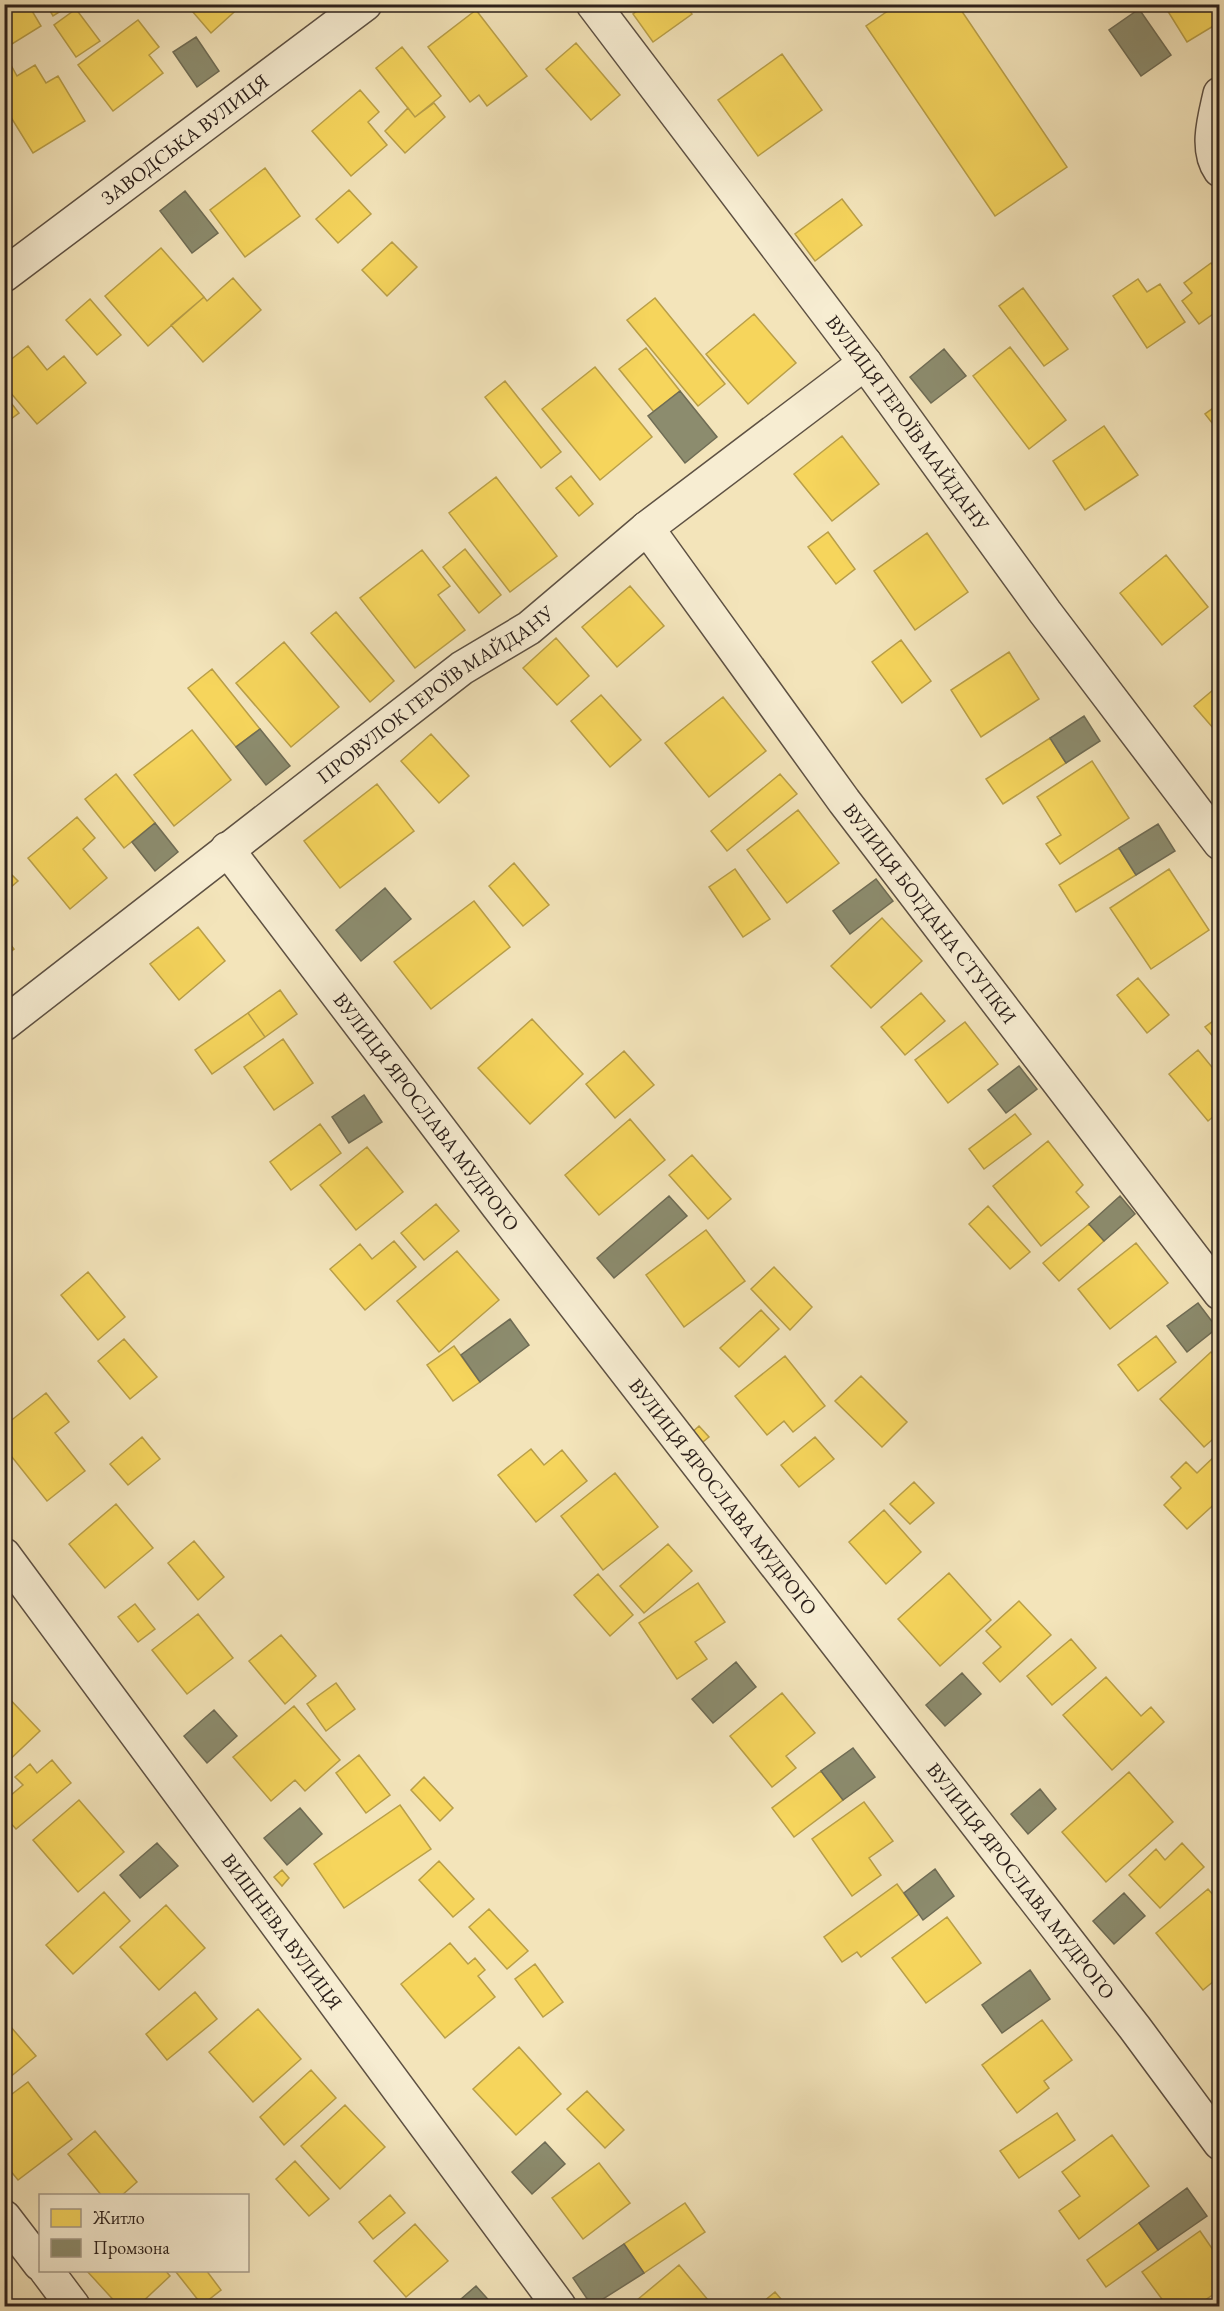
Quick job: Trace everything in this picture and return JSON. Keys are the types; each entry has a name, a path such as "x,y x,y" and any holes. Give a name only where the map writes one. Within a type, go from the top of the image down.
{"street":[{"name":"ЗАВОДСЬКА ВУЛИЦЯ","path":"4,274 365,4"},
{"name":"ВУЛИЦЯ ГЕРОЇВ МАЙДАНУ","path":"593,4 865,363 1044,612 1220,843"},
{"path":"1220,94 1212,129 1213,161 1220,170"},
{"name":"ПРОВУЛОК ГЕРОЇВ МАЙДАНУ","path":"4,1024 462,668 529,628 647,528 865,363"},
{"name":"ВУЛИЦЯ БОГДАНА СТУПКИ","path":"647,528 844,801 1220,1293"},
{"name":"ВУЛИЦЯ ЯРОСЛАВА МУДРОГО","path":"227,849 498,1206 1128,2019 1220,2143"},
{"name":"ВИШНЕВА ВУЛИЦЯ","path":"4,1555 559,2307"},
{"path":"4,2217 39,2263"},
{"path":"46,2272 73,2307"}],"building: Житло":[{"path":"4,4 28,4 41,26 4,49"},
{"path":"46,4 72,4 53,16"},
{"path":"186,4 243,4 211,33"},
{"path":"646,4 685,4 692,14 653,42 633,14"},
{"path":"898,4 957,4 1067,167 995,216 866,26"},
{"path":"1220,4 1220,22 1187,42 1164,5"},
{"path":"76,9 100,41 76,57 54,25"},
{"path":"476,10 527,76 487,106 479,95 470,102 428,47"},
{"path":"138,20 159,47 149,55 163,73 113,111 78,65"},
{"path":"576,43 620,95 591,120 546,69"},
{"path":"402,47 441,96 415,117 376,68"},
{"path":"782,54 822,110 758,156 718,100"},
{"path":"35,65 46,83 58,76 85,121 33,153 4,106 4,72 12,67 17,76"},
{"path":"360,90 379,112 368,122 387,145 351,176 312,131"},
{"path":"434,103 445,117 405,153 385,131 408,108 415,117"},
{"path":"265,168 300,216 245,257 210,210"},
{"path":"349,190 371,214 338,243 316,219"},
{"path":"842,199 862,225 815,261 795,234"},
{"path":"392,242 417,267 387,296 362,270"},
{"path":"161,248 204,297 148,346 105,296"},
{"path":"1211,263 1220,275 1220,309 1199,324 1182,301 1192,293 1184,283"},
{"path":"233,278 261,310 203,362 171,325 204,297 207,301"},
{"path":"1138,279 1147,292 1160,284 1185,322 1147,348 1113,296"},
{"path":"1023,288 1068,349 1044,366 999,306"},
{"path":"655,298 725,384 698,406 627,320"},
{"path":"90,299 121,335 97,355 66,320"},
{"path":"754,314 796,363 748,404 706,354"},
{"path":"28,346 47,370 64,356 86,383 37,424 4,385 4,365"},
{"path":"1010,347 1066,420 1029,449 973,376"},
{"path":"646,348 680,391 654,412 619,369"},
{"path":"595,367 652,437 600,480 542,409"},
{"path":"505,381 561,452 541,468 485,397"},
{"path":"4,394 19,413 4,424"},
{"path":"1220,403 1220,433 1205,414"},
{"path":"1104,426 1138,475 1085,510 1053,461"},
{"path":"842,436 879,484 832,521 794,474"},
{"path":"571,476 593,504 579,516 556,488"},
{"path":"496,477 557,556 510,592 449,513"},
{"path":"828,532 855,569 836,584 808,547"},
{"path":"927,533 968,592 915,630 874,571"},
{"path":"465,549 501,595 479,613 443,567"},
{"path":"422,550 450,586 438,595 465,630 415,668 360,598"},
{"path":"1166,555 1208,607 1162,645 1120,593"},
{"path":"630,586 664,626 617,667 582,627"},
{"path":"336,612 394,681 370,702 311,633"},
{"path":"556,638 589,676 557,705 523,668"},
{"path":"901,640 931,681 902,703 872,662"},
{"path":"284,642 339,707 291,747 236,683"},
{"path":"1009,652 1039,699 981,737 951,690"},
{"path":"212,669 260,729 236,747 188,688"},
{"path":"1220,684 1220,736 1194,706"},
{"path":"601,695 641,740 610,767 571,721"},
{"path":"723,697 766,751 709,797 665,743"},
{"path":"192,730 231,780 174,826 134,775"},
{"path":"431,734 469,776 439,803 401,761"},
{"path":"1050,738 1066,763 1003,804 986,779"},
{"path":"1092,761 1129,818 1060,864 1046,844 1061,835 1037,797"},
{"path":"116,774 155,823 124,848 85,799"},
{"path":"780,774 797,794 727,851 711,831"},
{"path":"377,784 414,831 340,888 304,841"},
{"path":"798,810 839,863 787,903 747,850"},
{"path":"77,817 95,838 83,849 107,878 70,909 28,858"},
{"path":"1119,848 1136,875 1076,912 1059,885"},
{"path":"514,863 549,905 523,926 489,886"},
{"path":"4,867 18,881 4,893"},
{"path":"735,869 770,919 743,937 709,887"},
{"path":"1169,869 1209,930 1151,969 1110,908"},
{"path":"474,901 510,947 431,1009 394,962"},
{"path":"882,918 922,961 871,1008 831,966"},
{"path":"198,927 225,961 179,1000 150,964"},
{"path":"4,936 14,949 4,957"},
{"path":"1138,978 1169,1015 1147,1033 1117,995"},
{"path":"280,990 297,1014 265,1037 248,1013"},
{"path":"921,993 945,1021 905,1055 881,1027"},
{"path":"248,1013 265,1037 212,1074 195,1050"},
{"path":"1220,1016 1220,1045 1205,1027"},
{"path":"532,1019 583,1074 530,1124 478,1068"},
{"path":"965,1022 998,1064 948,1103 915,1060"},
{"path":"283,1039 313,1083 274,1110 244,1067"},
{"path":"1198,1050 1220,1077 1220,1111 1208,1121 1169,1074"},
{"path":"624,1051 654,1085 615,1118 586,1084"},
{"path":"1015,1114 1031,1134 984,1169 969,1149"},
{"path":"630,1119 665,1160 599,1215 565,1175"},
{"path":"320,1124 341,1153 291,1190 270,1162"},
{"path":"1048,1141 1083,1185 1076,1192 1089,1207 1041,1246 993,1186"},
{"path":"367,1147 403,1192 356,1230 320,1185"},
{"path":"692,1155 731,1199 708,1219 669,1175"},
{"path":"436,1204 459,1231 424,1260 401,1233"},
{"path":"988,1206 1030,1252 1010,1269 969,1224"},
{"path":"1089,1224 1104,1241 1059,1281 1043,1263"},
{"path":"706,1230 745,1281 684,1327 646,1275"},
{"path":"394,1241 416,1267 365,1310 330,1269 360,1244 372,1259"},
{"path":"1136,1243 1168,1283 1110,1329 1078,1289"},
{"path":"457,1251 499,1300 439,1352 397,1301"},
{"path":"774,1267 812,1307 790,1330 751,1289"},
{"path":"88,1272 125,1317 98,1340 61,1295"},
{"path":"761,1310 779,1329 739,1367 720,1348"},
{"path":"1156,1336 1176,1362 1138,1391 1118,1365"},
{"path":"124,1339 157,1377 130,1399 98,1361"},
{"path":"454,1346 480,1382 453,1401 427,1365"},
{"path":"1211,1352 1220,1361 1220,1433 1204,1447 1160,1399"},
{"path":"785,1356 825,1406 793,1432 784,1421 767,1435 735,1396"},
{"path":"861,1376 907,1422 882,1447 835,1401"},
{"path":"46,1393 69,1422 55,1433 85,1471 47,1501 4,1447 4,1426"},
{"path":"699,1426 709,1437 698,1446 689,1435"},
{"path":"142,1437 160,1459 128,1485 110,1464"},
{"path":"815,1437 834,1459 799,1487 781,1465"},
{"path":"531,1449 544,1465 562,1450 587,1481 536,1522 498,1475"},
{"path":"1218,1453 1220,1499 1187,1529 1164,1505 1181,1488 1171,1477 1186,1462 1197,1473"},
{"path":"615,1473 658,1527 603,1570 561,1516"},
{"path":"914,1482 934,1503 910,1524 890,1504"},
{"path":"116,1504 153,1548 105,1588 69,1544"},
{"path":"884,1510 921,1552 886,1584 849,1542"},
{"path":"194,1541 224,1577 198,1600 168,1563"},
{"path":"668,1544 692,1571 644,1613 620,1586"},
{"path":"949,1573 991,1620 940,1666 898,1619"},
{"path":"598,1574 633,1615 610,1636 574,1595"},
{"path":"698,1583 725,1622 695,1642 707,1659 677,1679 639,1623"},
{"path":"1019,1601 1051,1635 1000,1682 983,1663 1001,1647 986,1631"},
{"path":"135,1604 155,1629 138,1642 118,1617"},
{"path":"198,1614 233,1658 187,1694 152,1650"},
{"path":"281,1635 316,1676 285,1704 249,1661"},
{"path":"1071,1639 1096,1668 1052,1705 1027,1676"},
{"path":"1106,1677 1141,1716 1151,1707 1164,1722 1112,1770 1063,1715"},
{"path":"336,1683 355,1709 326,1731 307,1704"},
{"path":"4,1693 40,1731 4,1765"},
{"path":"782,1693 815,1733 786,1756 796,1768 772,1787 730,1736"},
{"path":"294,1706 340,1760 305,1791 295,1780 271,1801 233,1757"},
{"path":"359,1755 390,1795 366,1813 336,1773"},
{"path":"52,1760 71,1783 16,1829 4,1816 4,1801 23,1785 15,1777 30,1764 37,1773"},
{"path":"821,1771 843,1800 794,1837 772,1808"},
{"path":"1129,1772 1173,1822 1106,1882 1062,1832"},
{"path":"424,1777 453,1808 440,1821 411,1790"},
{"path":"79,1800 124,1852 78,1892 33,1840"},
{"path":"864,1802 893,1841 869,1858 881,1875 852,1896 812,1839"},
{"path":"400,1805 431,1849 344,1908 314,1864"},
{"path":"1182,1843 1204,1867 1160,1908 1129,1875 1156,1849 1165,1860"},
{"path":"439,1861 474,1899 453,1917 419,1880"},
{"path":"282,1870 289,1878 282,1886 274,1877"},
{"path":"897,1884 919,1914 861,1957 857,1952 842,1962 824,1937"},
{"path":"1208,1889 1220,1903 1220,1976 1203,1990 1156,1933"},
{"path":"104,1892 130,1921 73,1974 46,1945"},
{"path":"166,1905 205,1948 159,1990 120,1947"},
{"path":"489,1909 528,1951 507,1969 469,1927"},
{"path":"947,1917 981,1963 926,2003 892,1958"},
{"path":"450,1943 468,1964 475,1958 485,1970 478,1976 495,1997 445,2038 401,1984"},
{"path":"535,1964 563,2002 543,2017 515,1979"},
{"path":"195,1992 217,2019 167,2060 146,2034"},
{"path":"258,2009 301,2059 253,2102 209,2052"},
{"path":"4,2019 36,2056 4,2082"},
{"path":"1042,2020 1072,2060 1044,2081 1049,2088 1017,2113 982,2065"},
{"path":"519,2047 561,2094 516,2135 473,2089"},
{"path":"311,2070 336,2098 284,2145 260,2117"},
{"path":"28,2082 72,2139 18,2180 4,2163 4,2100"},
{"path":"587,2091 624,2130 605,2148 567,2109"},
{"path":"345,2105 385,2147 340,2189 301,2146"},
{"path":"1057,2113 1075,2140 1019,2178 1000,2151"},
{"path":"95,2131 137,2182 123,2194 100,2194 68,2154"},
{"path":"1112,2135 1149,2186 1079,2239 1059,2211 1080,2196 1062,2172"},
{"path":"295,2161 329,2199 309,2216 276,2179"},
{"path":"599,2163 630,2203 583,2239 552,2198"},
{"path":"390,2195 405,2213 373,2239 359,2222"},
{"path":"685,2203 705,2232 644,2273 624,2244"},
{"path":"1139,2223 1158,2250 1106,2287 1087,2260"},
{"path":"415,2224 448,2261 406,2297 374,2261"},
{"path":"1200,2231 1220,2260 1220,2290 1196,2306 1167,2306 1142,2272"},
{"path":"679,2265 713,2306 643,2306 637,2300"},
{"path":"88,2272 167,2272 170,2276 138,2306 119,2306"},
{"path":"176,2272 208,2272 221,2290 202,2305"},
{"path":"775,2292 787,2306 758,2306"}],"building: Промзона":[{"path":"1139,9 1171,55 1141,76 1109,30"},
{"path":"196,37 219,71 197,87 173,52"},
{"path":"185,191 218,233 192,253 160,211"},
{"path":"944,349 966,376 931,403 910,377"},
{"path":"680,391 717,437 685,463 648,416"},
{"path":"1084,716 1100,741 1066,763 1050,738"},
{"path":"260,729 290,766 266,785 236,747"},
{"path":"155,823 178,852 155,871 132,842"},
{"path":"1158,824 1175,851 1136,875 1119,848"},
{"path":"876,879 893,901 850,934 833,911"},
{"path":"385,888 411,919 361,961 336,930"},
{"path":"1019,1066 1037,1089 1006,1113 988,1090"},
{"path":"364,1095 382,1122 349,1143 332,1117"},
{"path":"669,1196 687,1216 614,1278 597,1258"},
{"path":"1120,1196 1135,1214 1104,1241 1089,1224"},
{"path":"1198,1303 1217,1328 1187,1352 1167,1326"},
{"path":"510,1319 529,1345 480,1382 461,1355"},
{"path":"736,1662 756,1687 713,1723 692,1699"},
{"path":"962,1673 981,1694 945,1726 926,1705"},
{"path":"214,1710 237,1736 207,1763 184,1736"},
{"path":"853,1748 875,1777 843,1800 821,1771"},
{"path":"1040,1789 1056,1809 1028,1834 1011,1814"},
{"path":"300,1808 322,1834 287,1865 264,1838"},
{"path":"157,1843 178,1866 140,1898 120,1875"},
{"path":"935,1869 954,1896 923,1920 904,1893"},
{"path":"1124,1893 1145,1916 1114,1944 1093,1921"},
{"path":"1030,1970 1050,1999 1002,2033 982,2005"},
{"path":"545,2142 565,2164 532,2194 512,2172"},
{"path":"1187,2188 1207,2216 1158,2250 1139,2223"},
{"path":"624,2244 644,2273 592,2306 573,2278"},
{"path":"476,2286 494,2306 453,2306"}]}
